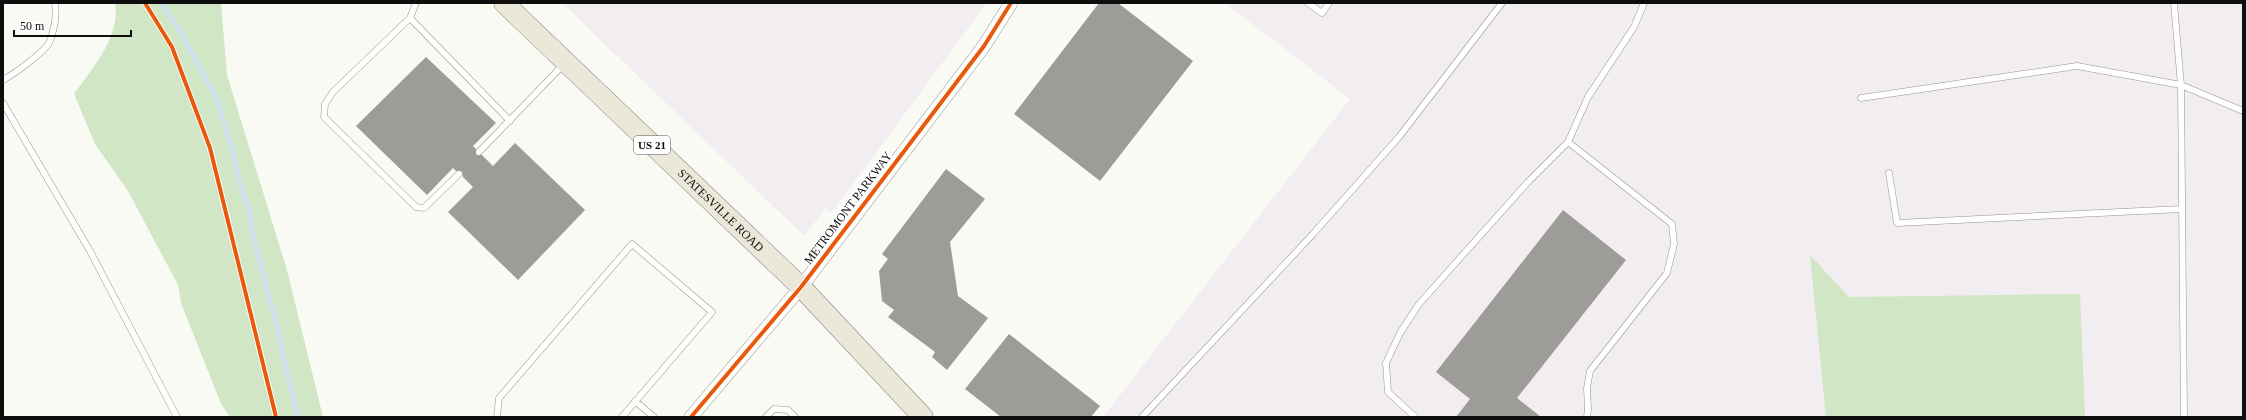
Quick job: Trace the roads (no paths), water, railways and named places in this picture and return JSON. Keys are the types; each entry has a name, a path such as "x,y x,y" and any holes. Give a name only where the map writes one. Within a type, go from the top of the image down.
{"main road":[{"name":"STATESVILLE ROAD","path":"504,3 801,287 923,417"},
{"name":"STATESVILLE ROAD","path":"898,389 927,417"}],"street":[{"name":"METROMONT PARKWAY","path":"691,417 801,287 984,46 1010,3"}],"lane":[{"path":"3,80 18,71 48,43 57,13 55,3"},
{"path":"416,3 410,18 333,92 325,104 324,117 416,207 424,208 460,174"},
{"path":"1308,3 1322,13 1329,3"},
{"path":"1142,417 1313,234 1399,137 1502,3"},
{"path":"1411,416 1388,392 1386,363 1400,333 1419,304 1527,182 1568,142 1588,97 1634,26 1644,3"},
{"path":"2174,3 2181,85 2184,417"},
{"path":"410,18 510,121"},
{"path":"479,152 566,62"},
{"path":"1861,98 2077,66 2181,85 2243,111"},
{"path":"3,103 90,251 177,417"},
{"path":"1568,142 1672,224 1674,244 1667,273 1590,371 1587,388 1587,417"},
{"path":"1890,173 1897,223 2182,209"},
{"path":"497,417 499,398 632,244 712,312 622,417"},
{"path":"635,401 654,417"},
{"path":"766,417 774,409 788,410 795,417"}],"waterway":[{"path":"161,3 182,34 217,100 231,145 243,194 248,206 253,235 280,338 282,353 298,417"}]}
